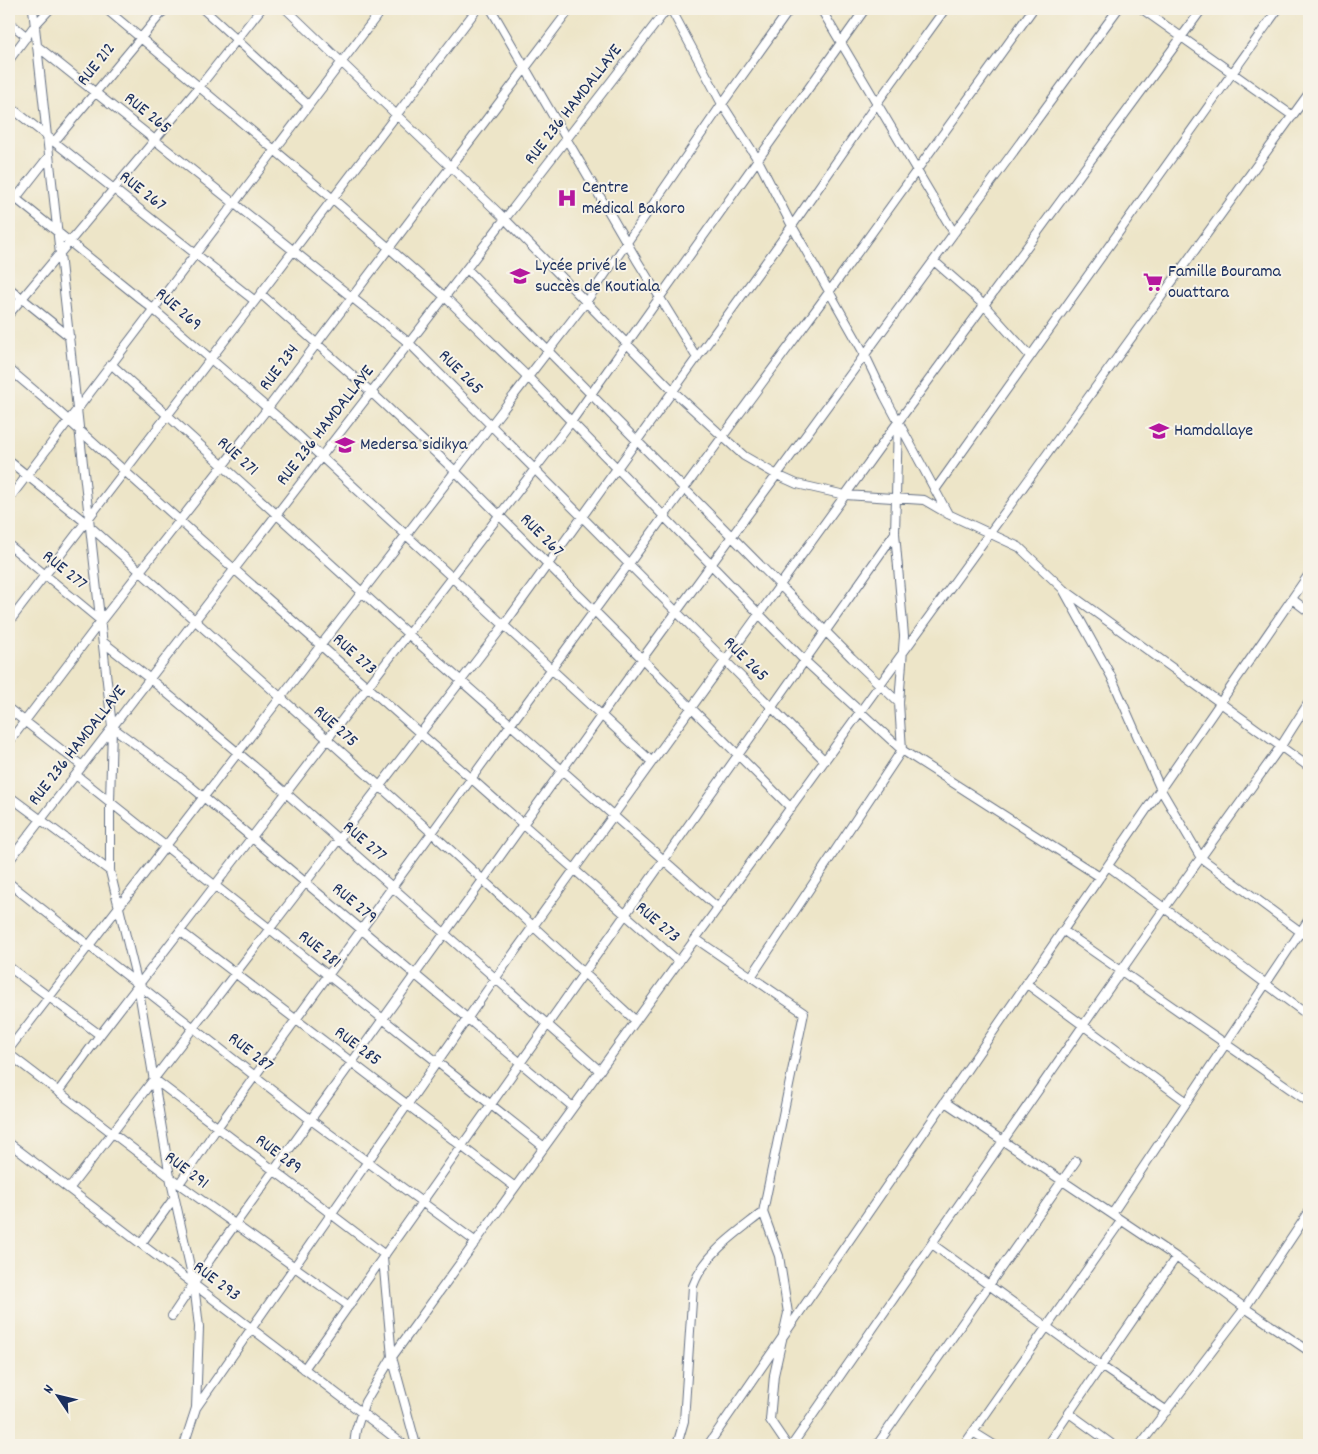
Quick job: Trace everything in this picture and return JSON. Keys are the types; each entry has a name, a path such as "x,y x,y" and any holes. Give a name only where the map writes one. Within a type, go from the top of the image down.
{"street":[{"path":"33,9 81,431 88,519 91,529 112,727 110,871 138,985 170,1177 194,1284 199,1327 196,1408 184,1445"},
{"path":"9,60 35,25 50,9"},
{"path":"106,9 275,149 445,296 528,377 805,661 902,750 1100,878"},
{"name":"RUE 212","path":"54,142 165,9"},
{"path":"203,9 308,105"},
{"path":"9,314 200,86 261,9"},
{"path":"286,9 505,219 674,390 744,456 797,484 846,495 924,500 948,514 1019,547 1063,589 1309,766"},
{"path":"9,499 382,9"},
{"path":"9,622 256,301 477,9"},
{"path":"491,9 638,262 697,358"},
{"name":"RUE 234","path":"9,742 353,297 570,9"},
{"path":"669,9 722,104 758,160 792,226 865,355 898,422 948,514"},
{"name":"RUE 236 HAMDALLAYE","path":"9,861 669,9"},
{"path":"9,1048 586,302 722,104 790,9"},
{"path":"821,9 954,233"},
{"path":"58,1092 138,985 571,422 865,9"},
{"path":"69,1189 504,625 792,226 945,9"},
{"path":"178,1184 511,724 829,292 1033,9"},
{"path":"172,1316 234,1225 642,659 1118,9"},
{"path":"1142,9 1293,116"},
{"path":"196,1408 495,978 898,422 1202,9"},
{"path":"935,490 1278,9"},
{"path":"9,22 27,37"},
{"name":"RUE 265","path":"37,46 409,343 825,761"},
{"path":"354,1445 356,1430 365,1402 392,1357 991,534 1170,283 1308,96"},
{"name":"RUE 267","path":"9,106 256,301"},
{"path":"9,207 49,156"},
{"name":"RUE 269","path":"9,193 153,308 268,408 652,762"},
{"path":"934,261 984,305 1030,356"},
{"path":"467,269 780,586 899,703"},
{"path":"9,288 70,337"},
{"name":"RUE 267","path":"261,294 371,392 455,471 791,808"},
{"name":"RUE 271","path":"111,364 278,513 408,634 665,859 718,908"},
{"name":"RUE 273","path":"9,369 679,962"},
{"path":"751,977 902,750 899,703 904,636 895,533 898,422"},
{"path":"9,461 88,519"},
{"name":"RUE 275","path":"91,529 380,786 636,1021"},
{"path":"304,1369 895,533"},
{"name":"RUE 277","path":"9,545 101,621"},
{"path":"708,1445 1309,574"},
{"path":"1063,589 1110,676 1161,790 1201,858 1309,938"},
{"path":"1292,599 1309,612"},
{"name":"RUE 277","path":"103,642 150,678 286,793 600,1071"},
{"path":"792,1445 1164,908 1281,746 1309,702"},
{"path":"9,709 82,766"},
{"name":"RUE 279","path":"112,727 176,774 573,1107"},
{"name":"RUE 281","path":"76,775 544,1147"},
{"path":"9,796 110,871"},
{"path":"1108,866 1309,1016"},
{"name":"RUE 287","path":"9,883 311,1120 476,1242"},
{"path":"1112,1214 1309,919"},
{"name":"RUE 285","path":"180,931 515,1187"},
{"path":"1064,931 1309,1102"},
{"path":"696,939 804,1013 763,1212 779,1256 788,1313 774,1375 770,1420 787,1445"},
{"path":"9,967 100,1035"},
{"path":"1027,984 1187,1102"},
{"name":"RUE 291","path":"9,1054 178,1184 349,1306"},
{"name":"RUE 289","path":"154,1079 384,1256"},
{"path":"945,1102 1176,1257 1244,1308 1309,1351"},
{"name":"RUE 293","path":"9,1143 404,1445"},
{"path":"877,1445 1076,1161"},
{"path":"141,1244 174,1198"},
{"path":"676,1445 684,1421 693,1286 698,1272 715,1251 763,1212"},
{"path":"1140,1445 1244,1308 1309,1212"},
{"path":"964,1445 1121,1221"},
{"path":"932,1244 1166,1411"},
{"path":"384,1256 392,1357 416,1445"},
{"path":"1047,1445 1176,1257"},
{"path":"1069,1413 1113,1445"},
{"path":"973,1432 994,1445"}],"place":[{"name":"Centre médical Bakoro","path":"567,198"},
{"name":"Lycée privé le succès de Koutiala","path":"520,276"},
{"name":"Famille Bourama ouattara","path":"1153,282"},
{"name":"Hamdallaye","path":"1159,431"},
{"name":"Medersa sidikya","path":"345,445"}]}
